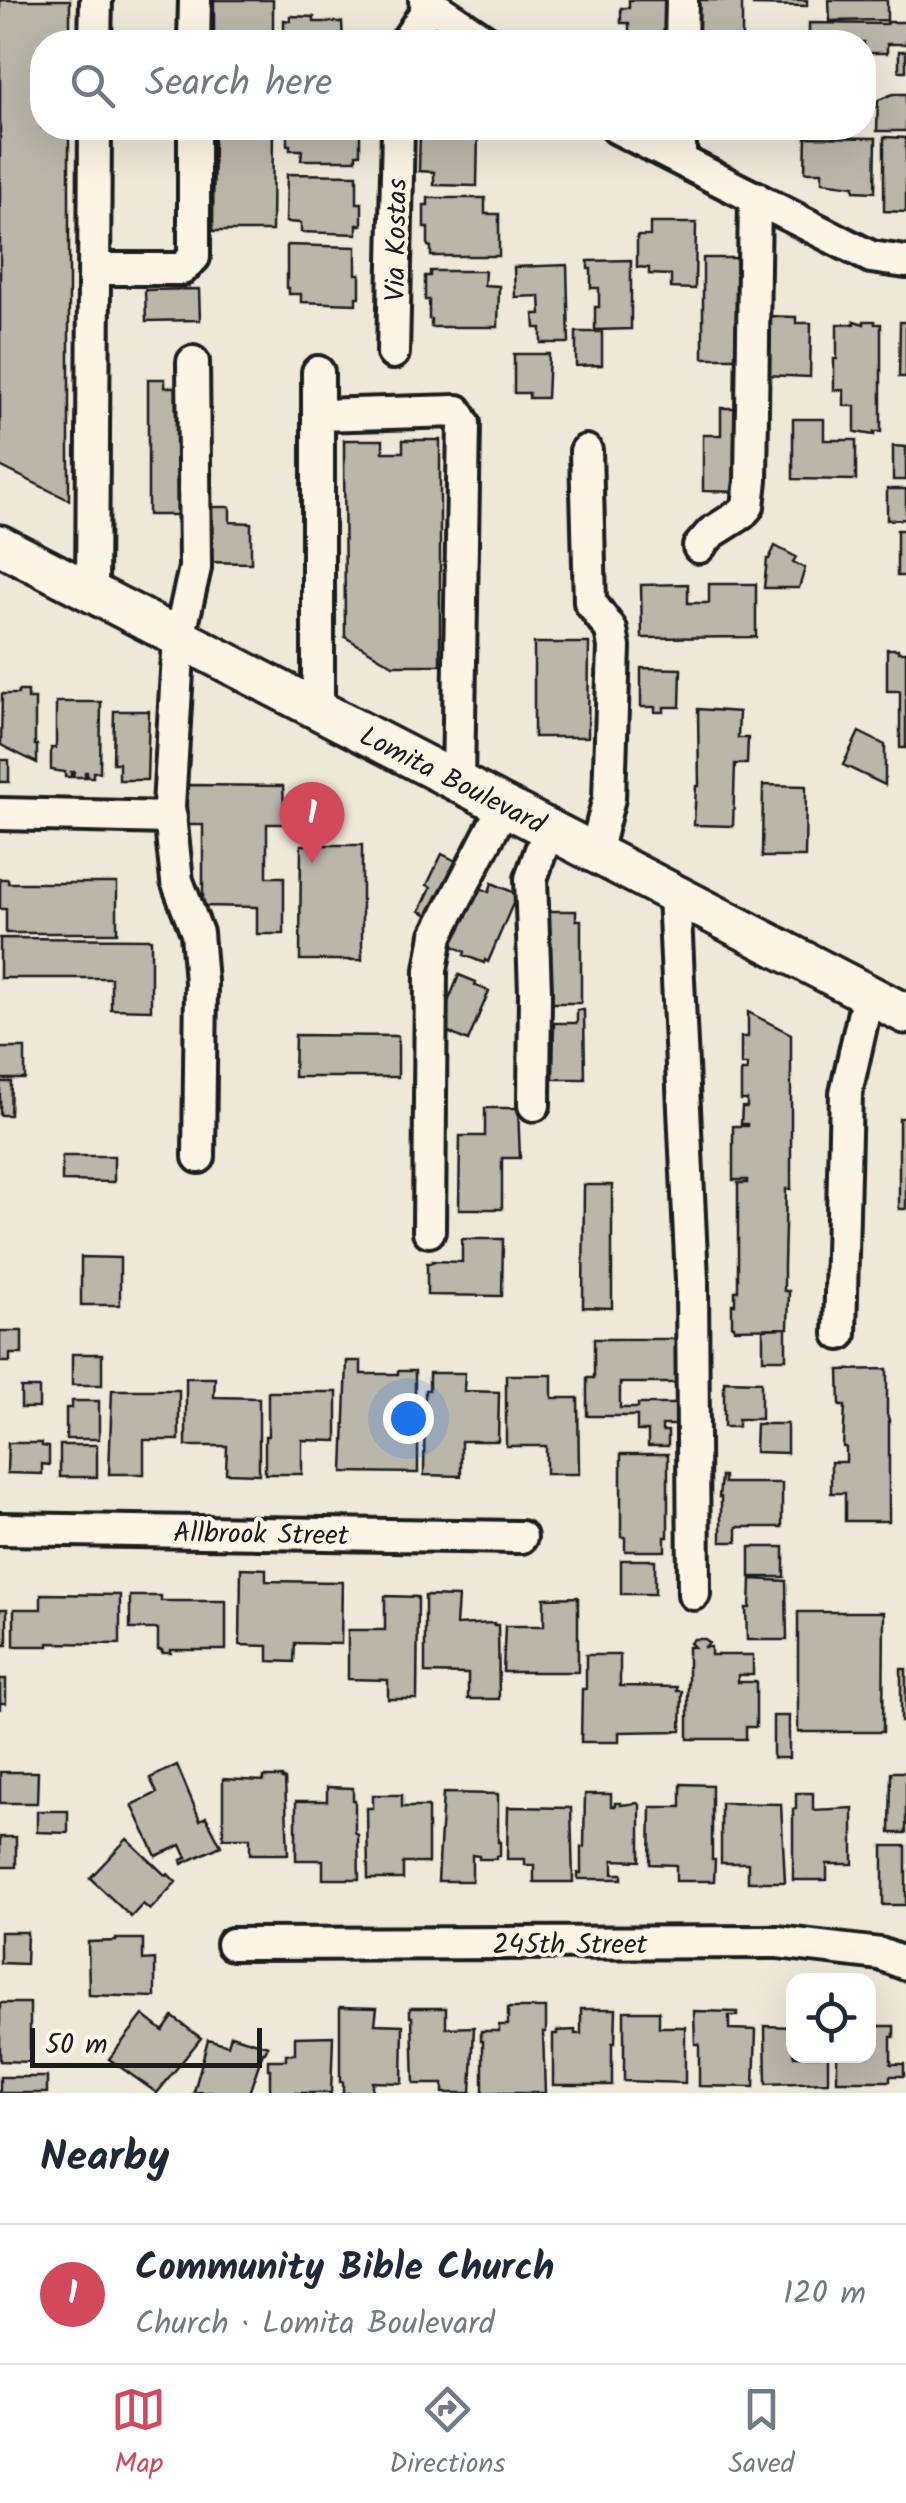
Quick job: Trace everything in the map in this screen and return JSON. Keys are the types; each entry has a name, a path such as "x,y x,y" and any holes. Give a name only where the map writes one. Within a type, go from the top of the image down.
{"main road":[{"name":"Lomita Boulevard","path":"0,545 906,1014"}],"street":[{"path":"96,0 96,30"},
{"path":"194,0 194,30"},
{"path":"682,0 682,30"},
{"path":"413,30 428,2 470,30"},
{"path":"92,593 95,140"},
{"path":"94,269 182,269 194,257 194,140"},
{"name":"Via Kostas","path":"393,353 398,140"},
{"path":"640,140 872,257 906,262"},
{"path":"680,140 680,160"},
{"path":"699,547 711,533 748,506 755,198"},
{"path":"193,362 195,568 179,638 169,806 177,882 197,933 201,982 199,1157"},
{"path":"318,372 318,710"},
{"path":"318,415 457,411 464,423 458,782"},
{"path":"586,451 590,602 611,630 614,647 609,798 595,852"},
{"path":"429,1231 430,970 437,935 504,806"},
{"path":"0,814 171,818"},
{"path":"534,1106 532,879 551,830"},
{"path":"674,894 692,1280 694,1594"},
{"path":"840,1334 846,1093 868,994"},
{"name":"Allbrook Street","path":"0,1529 521,1536"},
{"name":"245th Street","path":"232,1944 778,1942 880,1954 906,1964"}],"building":[{"path":"0,0 70,0 70,30 30,30 30,140 69,140 69,500 0,466"},
{"path":"214,0 273,0 273,30 214,30"},
{"path":"629,0 669,0 668,30 629,30 629,23 621,23 621,8 629,8"},
{"path":"692,0 742,0 742,30 692,30"},
{"path":"753,0 807,0 807,6 753,5"},
{"path":"829,0 887,0 887,20 830,21"},
{"path":"290,16 314,17 314,22 342,22 342,30 284,30 284,20 290,21"},
{"path":"906,22 906,44 887,44 887,53 876,53 876,30 809,30 809,23"},
{"path":"899,51 906,51 906,71 899,71"},
{"path":"906,94 906,131 877,131 878,100"},
{"path":"884,137 906,138 906,212 884,211"},
{"path":"214,140 273,140 272,231 213,231"},
{"path":"287,140 360,140 360,154 356,154 356,160 301,160 302,150 290,150"},
{"path":"420,140 478,140 477,186 434,185 434,172 419,171"},
{"path":"806,140 876,140 875,192 822,182 822,172 805,172"},
{"path":"287,174 357,175 362,225 357,225 357,234 301,232 301,223 286,222"},
{"path":"428,198 485,198 485,214 499,214 499,256 431,256 428,228 424,228 424,205 428,205"},
{"path":"650,223 696,223 695,289 671,288 671,275 649,274 649,268 637,267 637,236 650,236"},
{"path":"287,245 356,247 360,297 356,297 356,304 301,302 301,294 289,294"},
{"path":"703,258 746,258 746,329 737,329 736,358 703,358"},
{"path":"631,260 631,329 595,330 599,288 591,288 588,261"},
{"path":"567,265 569,343 541,343 541,328 535,328 534,314 541,314 540,296 515,297 514,267"},
{"path":"430,271 485,271 484,285 499,286 498,327 431,327 429,300 425,300 425,276 430,276"},
{"path":"199,289 200,320 146,321 145,290"},
{"path":"766,316 796,317 796,323 811,323 810,377 765,375"},
{"path":"900,322 906,322 906,377 899,377"},
{"path":"837,324 881,324 881,432 874,435 855,432 855,406 844,406 844,390 834,390"},
{"path":"576,332 602,332 602,365 576,366"},
{"path":"514,354 549,354 547,398 514,393"},
{"path":"148,379 165,379 165,387 183,387 182,515 148,515"},
{"path":"721,408 743,408 743,492 703,491 703,435 721,435"},
{"path":"793,419 824,419 824,440 856,440 856,480 793,479"},
{"path":"344,440 383,440 383,452 403,452 403,440 440,440 440,665 393,665 345,637"},
{"path":"893,446 906,447 906,480 893,480"},
{"path":"887,489 906,489 906,519 887,520"},
{"path":"203,507 230,507 230,522 251,523 251,563 203,562"},
{"path":"897,530 906,530 906,576 897,576"},
{"path":"775,546 796,557 793,562 805,568 799,588 764,588 767,559"},
{"path":"688,584 688,603 709,603 709,584 756,584 756,637 642,638 641,585"},
{"path":"534,643 589,643 588,737 534,737"},
{"path":"887,649 906,652 906,748 900,748 900,691 887,691"},
{"path":"641,668 681,669 680,707 664,707 664,712 655,712 655,707 641,707"},
{"path":"28,691 28,699 35,699 37,763 1,745 2,694"},
{"path":"56,702 101,702 100,772 93,772 93,777 87,777 85,772 85,777 73,777 71,772 71,777 65,777 65,772 51,770 51,748 56,748"},
{"path":"698,709 739,712 738,738 748,738 747,764 735,764 733,826 694,825 699,786"},
{"path":"114,711 149,711 147,780 119,780 119,763 113,763"},
{"path":"859,732 885,745 885,785 843,765"},
{"path":"0,760 9,760 9,782 0,782"},
{"path":"186,785 283,786 285,824 267,824 267,877 284,877 284,934 257,934 257,907 203,906 203,825 184,825"},
{"path":"763,785 806,786 805,857 762,857"},
{"path":"301,845 362,845 362,960 300,960"},
{"path":"442,854 462,864 435,918 420,911"},
{"path":"0,879 8,879 8,883 117,883 117,933 6,933 6,909 0,909"},
{"path":"492,883 517,894 488,962 484,963 451,945 476,886 489,892"},
{"path":"547,911 576,911 576,920 581,920 581,1003 541,1003"},
{"path":"0,938 151,939 151,1010 111,1009 111,978 0,978"},
{"path":"459,975 489,991 468,1041 443,1030 442,1017"},
{"path":"577,1010 584,1010 585,1079 553,1079 554,1023 577,1023"},
{"path":"748,1012 791,1034 791,1189 786,1189 784,1265 784,1291 789,1291 788,1328 732,1326 732,1304 738,1291 738,1183 747,1183 733,1180 733,1126 747,1126 741,1124 742,1107 747,1107 747,1100 741,1100 741,1071 747,1071 747,1065 741,1065 741,1037 748,1037"},
{"path":"295,1035 398,1036 398,1077 294,1077"},
{"path":"0,1048 25,1048 25,1079 0,1079"},
{"path":"0,1082 11,1082 10,1115 0,1115"},
{"path":"485,1108 518,1108 520,1158 502,1158 502,1209 459,1209 460,1136 485,1136"},
{"path":"899,1118 906,1118 906,1209 899,1209"},
{"path":"62,1156 114,1156 114,1182 62,1181"},
{"path":"584,1185 612,1185 612,1308 583,1307"},
{"path":"462,1239 503,1239 502,1296 427,1295 427,1263 462,1262"},
{"path":"81,1257 120,1258 120,1305 81,1305"},
{"path":"786,1328 786,1359 763,1359 763,1329"},
{"path":"0,1331 22,1331 22,1354 10,1354 10,1362 0,1362"},
{"path":"594,1339 678,1339 678,1383 620,1383 620,1408 678,1404 678,1425 662,1425 662,1431 668,1431 668,1446 648,1446 648,1431 637,1431 637,1416 587,1416 587,1378 594,1378"},
{"path":"72,1354 102,1354 102,1385 72,1385"},
{"path":"347,1361 361,1361 361,1374 415,1371 418,1473 343,1472"},
{"path":"887,1369 889,1521 845,1521 845,1493 831,1493 831,1462 846,1462 845,1406 840,1406 839,1370"},
{"path":"429,1373 465,1373 464,1391 499,1392 498,1441 461,1441 461,1476 424,1475 425,1390 429,1390"},
{"path":"506,1375 552,1375 552,1398 578,1398 579,1474 546,1474 546,1446 506,1446"},
{"path":"186,1378 215,1378 214,1397 259,1398 259,1474 226,1473 227,1446 186,1446"},
{"path":"724,1381 761,1382 761,1419 738,1419 738,1427 724,1427"},
{"path":"21,1388 39,1388 39,1408 21,1408"},
{"path":"112,1390 179,1390 179,1440 144,1440 144,1474 109,1474"},
{"path":"268,1392 337,1392 337,1441 302,1440 302,1474 265,1474"},
{"path":"72,1401 99,1401 99,1439 66,1439 66,1408 72,1408"},
{"path":"756,1424 787,1424 787,1453 755,1452"},
{"path":"8,1443 42,1443 49,1447 49,1465 42,1464 42,1474 7,1473"},
{"path":"60,1445 97,1445 97,1477 60,1477"},
{"path":"621,1454 668,1454 665,1551 625,1551 625,1537 621,1537"},
{"path":"721,1476 724,1483 782,1483 782,1527 737,1527 737,1542 721,1542"},
{"path":"750,1547 784,1547 784,1577 750,1577"},
{"path":"621,1560 655,1560 655,1594 621,1594"},
{"path":"241,1568 266,1569 266,1581 342,1582 341,1644 295,1643 294,1662 268,1661 268,1646 240,1645"},
{"path":"751,1579 786,1581 787,1640 747,1640 746,1608 750,1608"},
{"path":"41,1594 120,1595 120,1644 14,1646 14,1609 41,1609"},
{"path":"130,1596 161,1596 161,1601 226,1601 226,1650 162,1653 158,1650 158,1629 130,1629"},
{"path":"385,1596 418,1597 417,1699 388,1699 388,1680 348,1679 348,1630 385,1630"},
{"path":"425,1596 458,1597 456,1625 498,1625 499,1699 468,1699 468,1674 425,1673"},
{"path":"578,1597 578,1672 503,1672 505,1626 544,1626 544,1598"},
{"path":"0,1609 7,1609 7,1645 0,1645"},
{"path":"798,1612 884,1612 883,1732 798,1732"},
{"path":"705,1639 711,1655 753,1655 753,1675 738,1675 738,1682 756,1682 756,1727 746,1727 746,1739 688,1739 688,1647 694,1647 690,1643"},
{"path":"586,1655 620,1655 620,1686 677,1687 677,1691 682,1691 681,1731 619,1732 619,1742 581,1742"},
{"path":"901,1669 906,1669 906,1737 901,1722"},
{"path":"0,1679 6,1679 6,1703 0,1703"},
{"path":"773,1716 789,1716 789,1758 773,1758"},
{"path":"177,1765 200,1820 206,1817 221,1846 182,1864 181,1860 187,1858 181,1845 156,1856 132,1805 157,1793 150,1778"},
{"path":"0,1772 38,1772 37,1803 0,1803"},
{"path":"891,1772 906,1772 906,1833 890,1833"},
{"path":"264,1777 285,1779 288,1854 250,1854 250,1838 223,1838 223,1779 264,1781"},
{"path":"681,1784 712,1785 714,1881 676,1881 676,1865 650,1864 651,1807 681,1807"},
{"path":"327,1787 353,1788 359,1879 323,1879 323,1860 296,1860 296,1801 327,1801"},
{"path":"443,1793 498,1794 500,1856 479,1859 472,1855 472,1881 438,1881"},
{"path":"796,1793 813,1793 813,1810 853,1808 853,1864 827,1864 827,1880 793,1880"},
{"path":"585,1794 611,1794 611,1806 640,1805 640,1861 613,1860 613,1874 622,1874 622,1879 578,1879 584,1847"},
{"path":"373,1795 402,1795 402,1807 428,1807 428,1863 403,1863 403,1879 368,1879 367,1808 373,1808"},
{"path":"721,1803 781,1804 785,1882 748,1882 748,1863 721,1863"},
{"path":"508,1807 571,1808 573,1882 534,1882 534,1865 525,1865 525,1859 507,1859"},
{"path":"37,1811 68,1811 68,1833 37,1832"},
{"path":"0,1837 16,1837 16,1867 0,1867"},
{"path":"127,1839 176,1882 150,1910 143,1904 131,1917 90,1878"},
{"path":"883,1846 906,1846 906,1905 883,1905"},
{"path":"0,1932 27,1932 26,1964 0,1963"},
{"path":"143,1939 143,1960 155,1959 155,1997 89,1995 88,1942"},
{"path":"0,2003 30,2003 30,2062 0,2061"},
{"path":"340,2007 377,2008 375,2024 403,2025 402,2083 372,2082 372,2093 343,2093"},
{"path":"410,2008 446,2008 446,2028 474,2027 471,2093 443,2093 443,2084 414,2084"},
{"path":"508,2008 546,2008 545,2093 483,2093 481,2031 499,2031 499,2025 508,2025"},
{"path":"581,2009 616,2009 612,2085 553,2085 553,2034 575,2030 575,2034 581,2034"},
{"path":"624,2011 659,2011 659,2027 685,2027 685,2083 624,2081"},
{"path":"694,2011 737,2012 737,2016 729,2016 729,2029 756,2030 754,2087 699,2086"},
{"path":"143,2015 163,2031 173,2017 201,2038 157,2093 109,2059"},
{"path":"765,2026 786,2027 786,2063 828,2063 828,2082 766,2084"},
{"path":"876,2026 894,2026 891,2064 904,2064 904,2076 890,2076 890,2081 837,2081 837,2063 876,2063"},
{"path":"231,2035 268,2046 249,2093 194,2092 208,2039 228,2045"},
{"path":"333,2036 331,2093 270,2093 268,2060 286,2060 286,2054 295,2054 295,2037"},
{"path":"0,2077 47,2077 47,2093 0,2093"}],"place":[{"name":"Community Bible Church","path":"312,864"}]}
